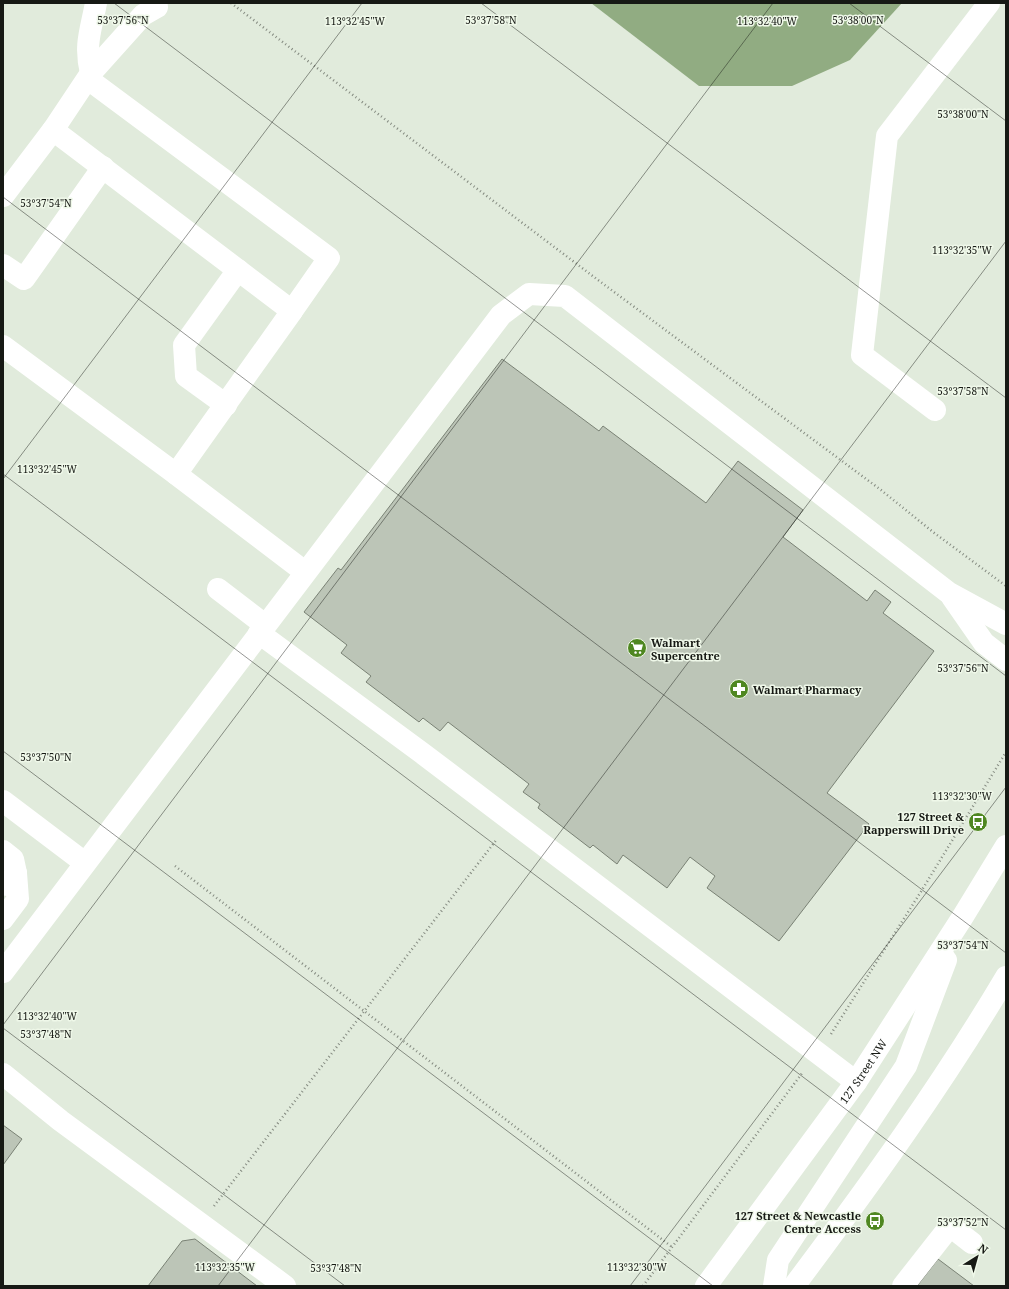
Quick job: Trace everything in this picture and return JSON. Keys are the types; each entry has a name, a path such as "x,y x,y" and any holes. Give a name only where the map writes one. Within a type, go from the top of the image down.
{"main road":[{"path":"96,3 88,40 87,56 90,76 329,258 176,474"},
{"path":"935,410 862,355 887,136 989,3"},
{"path":"3,196 53,130 90,76 143,15 157,7"},
{"path":"53,130 292,311"},
{"path":"3,265 24,278 103,167"},
{"path":"226,405 186,376 184,345 238,270"},
{"path":"3,972 501,315 529,294 565,296 949,593 1006,624"},
{"path":"3,346 306,572"},
{"path":"218,589 262,629 856,1082"},
{"path":"949,593 984,643 1006,660"},
{"path":"3,801 85,863"},
{"name":"127 Street NW","path":"712,1284 856,1082 962,918 1006,846"},
{"path":"3,851 13,859 16,873 18,899 3,919"},
{"path":"3,891 16,873"},
{"path":"774,1286 778,1260 906,1066 962,918"},
{"path":"794,1286 868,1187 965,1046 1006,977"},
{"path":"3,1074 61,1121 285,1286"},
{"path":"903,1286 947,1230 954,1229 972,1243"}],"path":[{"path":"230,3 598,280 881,490 933,532 1006,586"},
{"path":"643,1286 841,1020 1006,752"},
{"path":"200,1224 511,820"},
{"path":"175,866 672,1247"}],"shaded area":[{"path":"591,3 902,3 850,60 792,86 699,86"}],"building":[{"name":"Walmart Supercentre","path":"502,359 599,431 603,426 706,503 738,461 803,510 783,537 867,601 875,590 891,602 883,613 934,651 827,793 869,824 779,941 707,888 715,876 690,857 667,888 623,855 617,864 593,845 590,848 538,808 540,804 523,792 529,784 448,722 440,731 423,718 419,722 366,682 371,676 341,653 347,645 304,612 338,568 341,570"},
{"path":"3,1125 22,1139 3,1165"},
{"path":"195,1239 257,1286 148,1286 182,1241"},
{"path":"938,1259 974,1286 917,1286"}],"place":[{"name":"Walmart Supercentre","path":"637,648"},
{"name":"Walmart Pharmacy","path":"739,689"},
{"name":"127 Street & Rapperswill Drive","path":"978,822"},
{"name":"127 Street & Newcastle Centre Access","path":"875,1221"}]}
